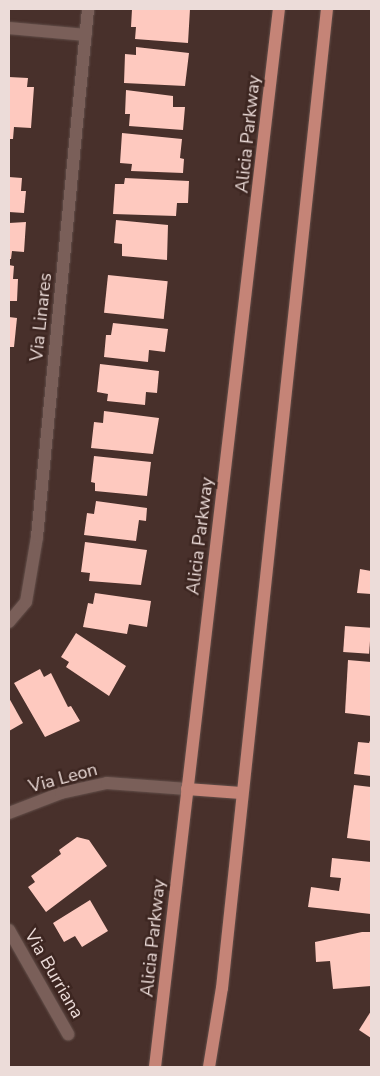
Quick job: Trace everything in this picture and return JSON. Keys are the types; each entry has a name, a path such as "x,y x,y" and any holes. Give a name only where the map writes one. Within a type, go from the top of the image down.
{"main road":[{"name":"Alicia Parkway","path":"155,1067 170,958 187,789 258,204 279,9"},
{"path":"209,1067 222,988 241,793 327,9"},
{"path":"187,789 241,793"}],"street":[{"name":"Via Linares","path":"9,622 26,602 37,537 88,9"},
{"path":"9,28 86,36"},
{"name":"Via Leon","path":"9,813 61,793 107,783 187,789"},
{"name":"Via Burriana","path":"9,930 68,1034"}],"building":[{"path":"132,9 190,9 188,43 135,39 136,27 131,27"},
{"path":"136,47 189,53 185,86 124,83 125,54 136,55"},
{"path":"9,77 28,78 27,87 34,87 31,128 14,127 13,139 9,139"},
{"path":"126,90 173,96 173,107 185,107 183,130 129,126 130,114 125,114"},
{"path":"122,133 182,139 180,158 184,159 183,173 131,171 132,164 120,163"},
{"path":"9,177 22,178 21,191 26,191 24,213 9,212"},
{"path":"125,178 189,181 188,203 177,203 176,216 113,214 115,184 124,184"},
{"path":"116,220 168,225 167,260 122,256 122,244 114,243"},
{"path":"26,222 24,252 12,251 11,259 9,259 9,223"},
{"path":"9,265 14,266 13,279 18,279 17,301 9,301"},
{"path":"108,275 168,281 164,319 104,313"},
{"path":"9,317 17,318 14,347 9,347"},
{"path":"113,323 168,329 165,352 149,350 148,362 104,357 106,335 111,335"},
{"path":"100,364 159,371 157,393 146,392 145,405 107,401 108,394 97,392"},
{"path":"104,411 159,418 153,454 91,448 94,422 103,423"},
{"path":"94,456 151,462 147,496 95,491 95,483 91,482"},
{"path":"96,501 147,508 146,521 139,520 136,541 84,535 87,513 94,514"},
{"path":"85,542 147,550 141,585 89,581 90,573 81,572"},
{"path":"360,569 371,571 371,594 357,593"},
{"path":"95,593 151,601 147,627 129,624 127,634 83,627 88,603 93,604"},
{"path":"345,626 371,628 369,654 343,652"},
{"path":"76,633 126,666 109,696 66,667 69,662 61,657"},
{"path":"348,660 371,662 371,716 345,713"},
{"path":"40,669 44,677 51,673 68,707 71,706 80,721 45,737 14,683"},
{"path":"9,698 23,723 9,731"},
{"path":"371,738 371,776 354,774 358,742 369,743"},
{"path":"354,785 371,787 371,841 347,838"},
{"path":"77,837 89,840 107,866 46,912 28,887 35,882 31,876 61,854 59,850"},
{"path":"332,858 371,862 371,914 308,907 311,887 339,891 341,878 330,877"},
{"path":"90,900 108,931 82,947 75,936 64,942 53,923"},
{"path":"362,932 371,932 371,986 333,989 330,961 316,962 315,942"},
{"path":"371,1011 371,1038 359,1030"}]}
